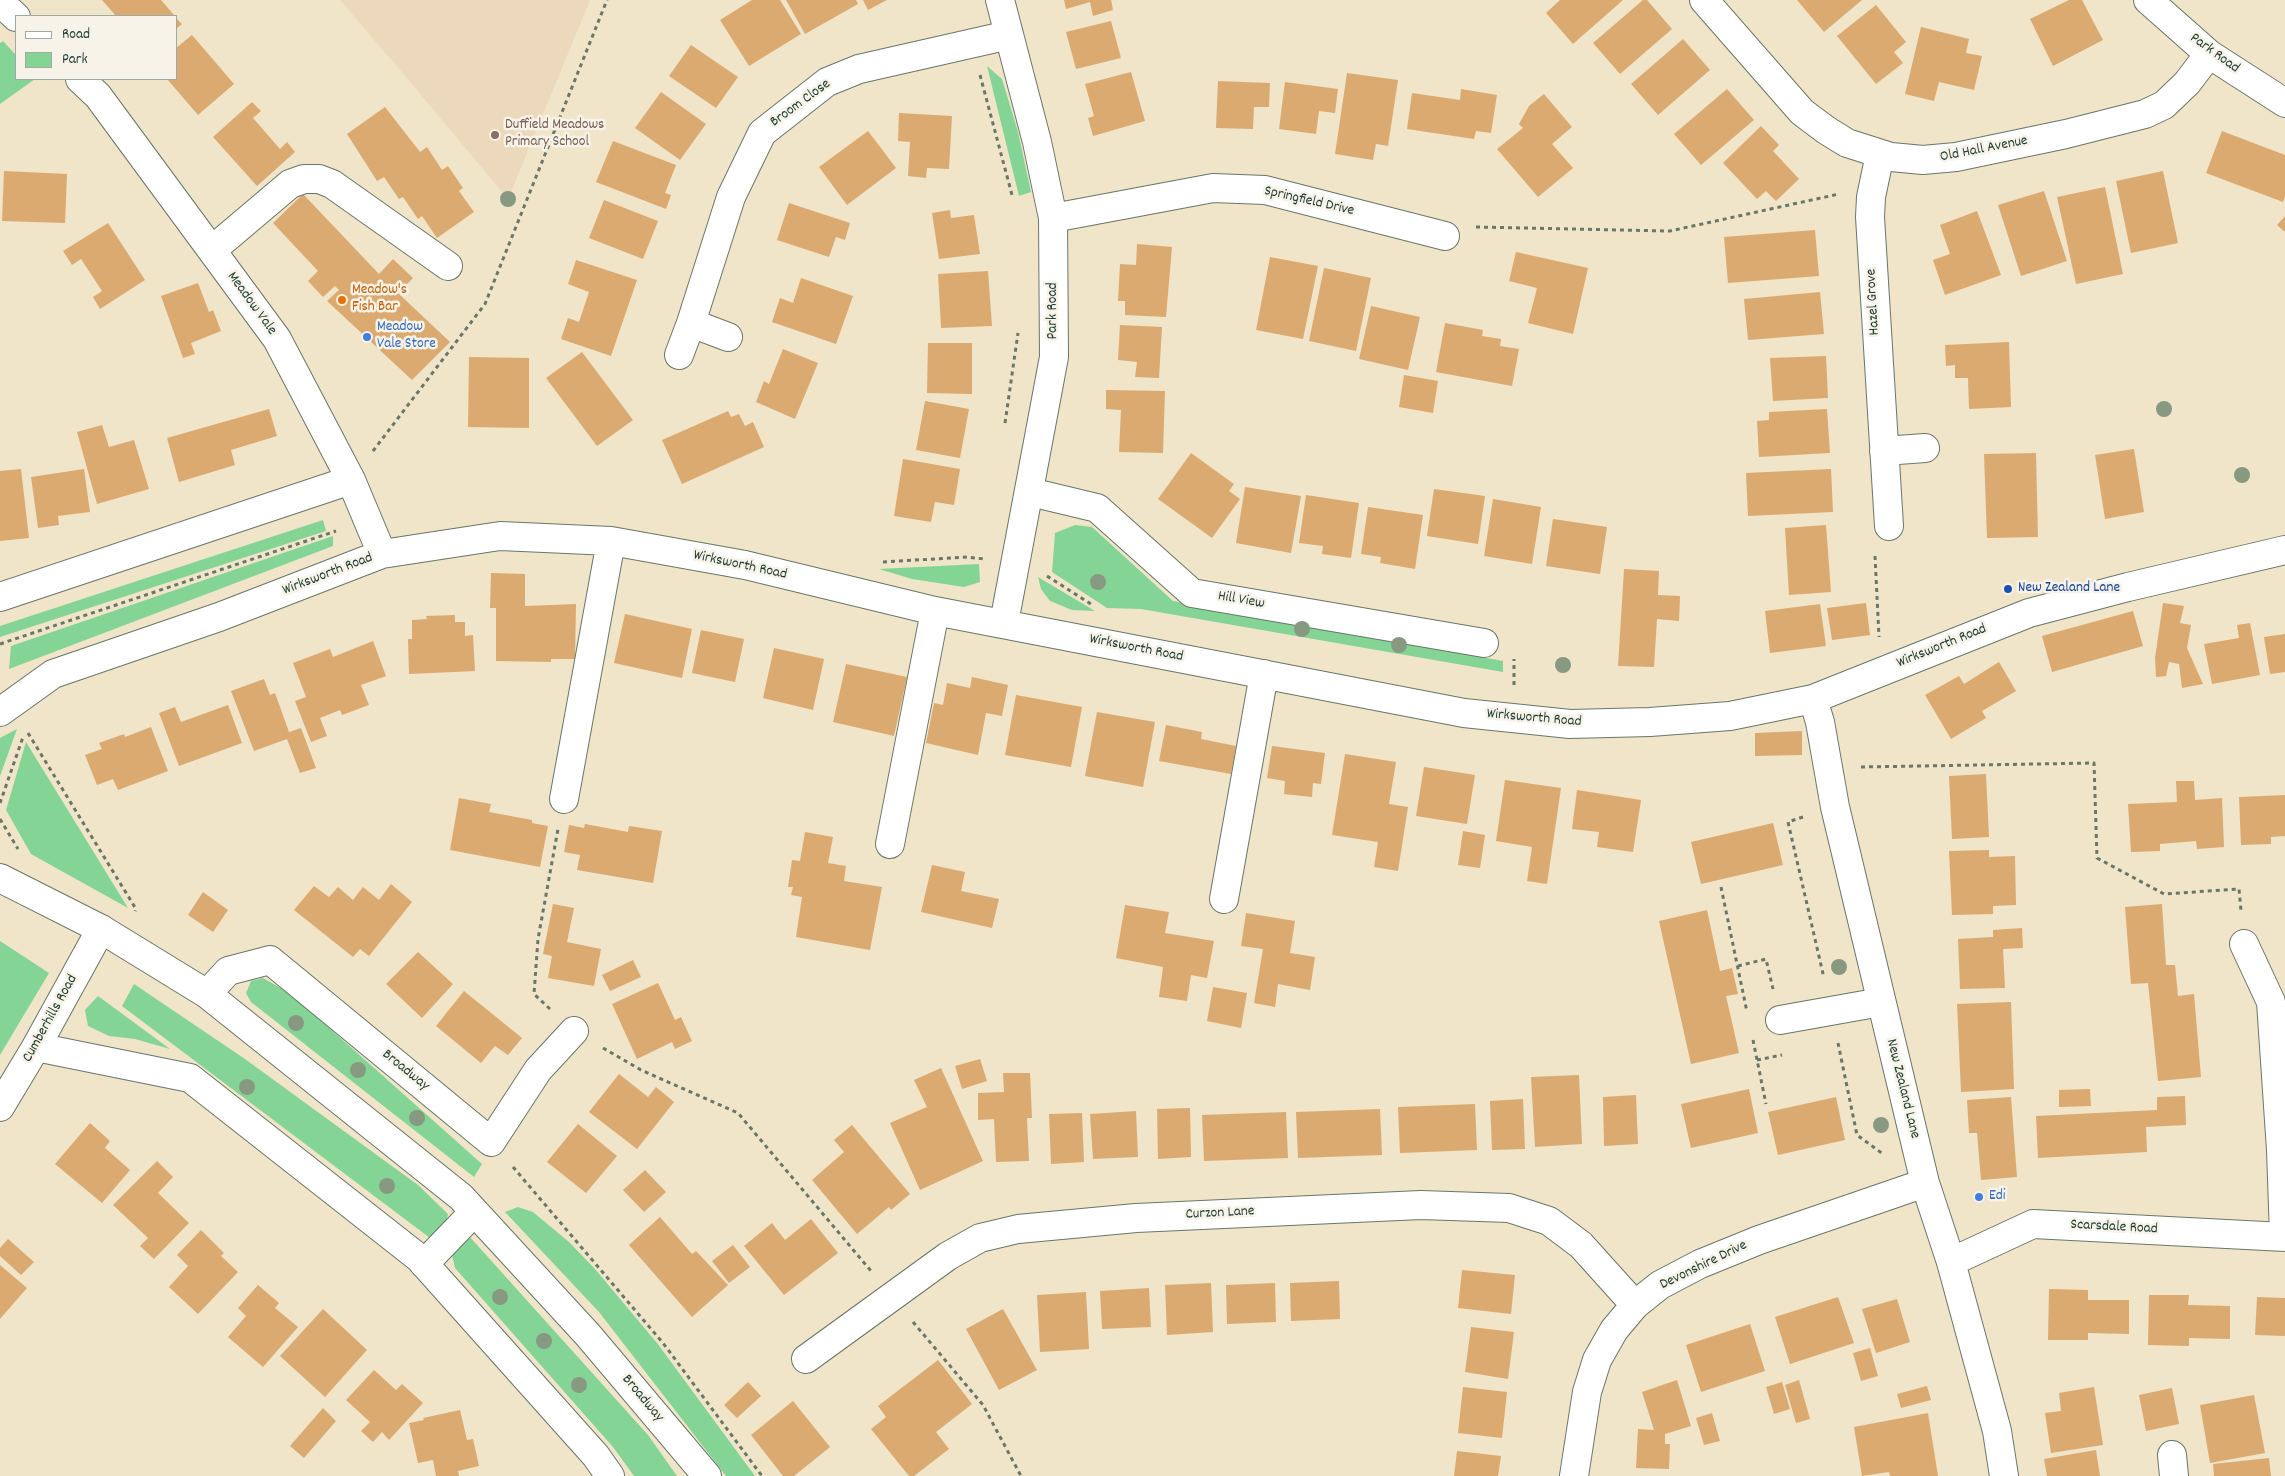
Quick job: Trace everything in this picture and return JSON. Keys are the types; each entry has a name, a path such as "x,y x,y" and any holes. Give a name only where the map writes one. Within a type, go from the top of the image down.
{"street":[{"name":"Park Road","path":"1000,0 1037,142 1053,218 1054,357 1004,623"},
{"name":"Old Hall Avenue","path":"1704,0 1802,112 1847,143 1880,154 1922,160 1956,157 2066,134 2146,114 2170,100 2187,83 2209,54"},
{"name":"Park Road","path":"2148,0 2209,54 2285,103"},
{"path":"0,2 15,16"},
{"name":"Broom Close","path":"679,355 691,323 730,197 762,133 827,82 867,67 1009,35"},
{"name":"Meadow Vale","path":"81,80 98,96 277,340 351,480 382,554"},
{"name":"Hazel Grove","path":"1880,154 1871,197 1870,235 1889,526"},
{"path":"212,250 290,184 304,179 318,179 332,184 448,266"},
{"name":"Springfield Drive","path":"1053,218 1213,188 1265,190 1444,236"},
{"path":"691,323 728,337"},
{"path":"1884,451 1925,448"},
{"path":"0,597 351,480"},
{"name":"Hill View","path":"1030,492 1097,508 1192,593 1484,643"},
{"name":"Wirksworth Road","path":"0,712 53,674 219,618 382,554 500,536 611,541 745,565 935,611 1464,713 1570,724 1650,722 1730,716 1813,699 1881,673 1956,640 2029,613 2128,586 2285,550"},
{"path":"564,799 611,541"},
{"path":"890,844 935,611"},
{"path":"1224,899 1264,674"},
{"name":"New Zealand Lane","path":"1813,699 1820,722 1835,806 1925,1183 1951,1262 1998,1431 2004,1476"},
{"name":"Broadway","path":"0,878 110,935 207,994 386,1135 461,1197 588,1335 707,1476"},
{"name":"Cumberhills Road","path":"0,1107 110,935"},
{"path":"2244,944 2271,1002 2281,1150 2284,1236"},
{"name":"Broadway","path":"207,994 228,971 270,960 491,1142"},
{"path":"1780,1020 1881,1002"},
{"path":"491,1142 538,1070 574,1031"},
{"path":"36,1048 190,1078 424,1264 590,1449 610,1476"},
{"name":"Devonshire Drive","path":"1574,1476 1587,1392 1597,1360 1614,1330 1635,1305 1660,1285 1700,1264 1759,1240 1925,1183"},
{"name":"Curzon Lane","path":"806,1359 894,1298 948,1256 980,1238 1018,1229 1136,1218 1421,1205 1509,1208 1549,1221 1581,1244 1635,1305"},
{"path":"424,1264 474,1212"},
{"name":"Scarsdale Road","path":"1951,1262 2033,1224 2284,1236"}],"path":[{"path":"351,480 485,304 606,0"},
{"path":"972,43 1013,201"},
{"path":"1444,236 1478,226 1670,231 1842,194 1871,197"},
{"path":"1005,424 1019,326"},
{"path":"0,644 368,520"},
{"path":"1881,673 1874,540 1889,526"},
{"path":"984,559 985,550"},
{"path":"1484,643 1514,656 1514,719"},
{"path":"0,803 26,729 136,909 110,935"},
{"path":"1828,768 2094,763 2097,858 2164,894 2239,889 2244,944"},
{"path":"564,799 538,939 534,994 574,1031 641,1070 738,1113 982,1405 1021,1476"},
{"path":"1721,887 1748,1013"},
{"path":"1751,1032 1766,1104"},
{"path":"491,1142 663,1343 762,1476"}],"shaded area":[{"name":"Duffield Meadows Primary School","path":"340,0 590,0 508,199 401,71"}],"green space":[{"path":"3,41 15,54 15,80 34,80 0,104 0,43"},
{"path":"987,66 1002,79 1018,132 1031,192 1019,196"},
{"path":"323,520 326,531 0,637 0,626"},
{"path":"1075,525 1092,527 1173,601 1503,661 1503,672 1141,609 1107,608 1052,572 1055,533"},
{"path":"333,536 333,546 9,669 11,646"},
{"path":"979,564 980,582 964,587 912,579 879,569"},
{"path":"1038,577 1095,611 1072,610 1050,601 1041,589"},
{"path":"17,729 0,776 0,738"},
{"path":"26,742 128,908 31,854 6,810"},
{"path":"0,941 49,973 0,1055"},
{"path":"263,978 291,994 482,1164 474,1177 251,1002 246,993 251,981"},
{"path":"134,984 245,1059 418,1185 448,1214 444,1232 430,1238 122,1006"},
{"path":"98,996 170,1049 135,1039 109,1036 88,1026 85,1010"},
{"path":"518,1207 533,1212 569,1242 595,1269 657,1343 755,1476 726,1476 599,1312 505,1212"},
{"path":"469,1236 648,1435 677,1476 634,1476 613,1447 455,1268 451,1251"}],"building":[{"path":"102,0 161,0 174,15 115,15"},
{"path":"752,0 780,0 801,34 749,66 720,20"},
{"path":"786,0 856,0 858,4 805,34"},
{"path":"863,0 887,0 868,10"},
{"path":"1064,0 1111,0 1113,10 1093,16 1090,2 1066,9"},
{"path":"1560,0 1623,0 1573,44 1546,13"},
{"path":"1643,0 1647,0 1672,29 1620,74 1593,43"},
{"path":"1797,0 1862,0 1824,32"},
{"path":"2069,0 2082,0 2103,40 2053,66 2030,19"},
{"path":"1876,5 1906,42 1894,52 1903,63 1876,84 1837,36"},
{"path":"1111,21 1121,58 1076,69 1066,32"},
{"path":"1921,27 1969,39 1966,53 1982,56 1974,90 1939,82 1934,101 1905,94"},
{"path":"192,35 234,84 198,115 168,80 178,80 178,46"},
{"path":"1683,39 1710,70 1658,115 1631,84"},
{"path":"691,45 738,77 716,108 669,76"},
{"path":"1131,72 1145,121 1093,136 1088,118 1094,116 1085,84"},
{"path":"1347,73 1398,80 1388,146 1376,144 1373,160 1335,154"},
{"path":"1218,81 1270,83 1269,107 1254,107 1253,129 1216,128"},
{"path":"1285,82 1338,89 1335,113 1319,111 1316,134 1279,129"},
{"path":"1461,89 1497,95 1491,133 1476,131 1474,139 1407,129 1412,93 1460,100"},
{"path":"1727,89 1754,120 1701,165 1674,134"},
{"path":"661,92 706,124 680,160 635,128"},
{"path":"1544,94 1572,127 1552,144 1573,168 1538,197 1497,149 1523,128 1519,124 1529,106"},
{"path":"252,102 261,111 253,118 280,149 287,142 295,152 257,186 213,137"},
{"path":"385,107 420,152 427,147 442,170 448,166 463,188 459,191 474,212 437,238 422,216 418,219 403,197 399,199 384,177 377,181 347,134"},
{"path":"899,113 952,116 949,169 927,168 926,178 908,176 910,142 898,141"},
{"path":"1761,126 1779,145 1773,151 1799,179 1776,201 1766,191 1757,199 1723,163"},
{"path":"868,131 896,168 847,205 819,167"},
{"path":"2222,131 2285,155 2285,196 2283,202 2206,173"},
{"path":"613,141 676,165 665,193 671,195 666,209 596,182"},
{"path":"4,171 67,174 65,223 2,221"},
{"path":"2163,171 2178,243 2131,253 2116,181"},
{"path":"2105,187 2123,274 2076,284 2057,197"},
{"path":"2044,191 2067,261 2021,276 1998,205"},
{"path":"303,194 379,274 393,259 413,278 398,293 450,342 412,380 327,301 339,290 335,286 323,297 308,281 318,271 273,223"},
{"path":"604,200 658,221 643,259 589,238"},
{"path":"789,203 850,223 845,240 836,237 829,257 777,240"},
{"path":"950,210 951,218 974,215 980,254 939,259 932,213"},
{"path":"1977,211 2001,275 1945,295 1933,260 1950,254 1940,225"},
{"path":"2285,216 2285,232 2277,225"},
{"path":"108,223 145,280 100,309 93,297 102,291 81,259 72,265 63,251"},
{"path":"1815,230 1819,276 1728,283 1724,237"},
{"path":"1137,244 1172,247 1166,317 1125,315 1125,301 1118,301 1120,264 1136,265"},
{"path":"1516,252 1588,268 1573,334 1528,323 1537,288 1509,281"},
{"path":"1270,257 1318,266 1303,339 1256,330"},
{"path":"576,260 637,280 611,356 561,339 568,318 579,322 589,292 568,284"},
{"path":"1324,268 1371,278 1356,351 1309,341"},
{"path":"988,271 992,326 941,328 938,274"},
{"path":"801,278 853,296 836,344 772,322 780,298 793,303"},
{"path":"198,283 209,312 213,310 221,331 191,343 195,354 183,358 161,296"},
{"path":"1820,292 1824,334 1748,340 1744,299"},
{"path":"1371,306 1420,317 1408,370 1359,359"},
{"path":"1445,323 1483,330 1482,336 1501,339 1500,346 1519,349 1512,386 1436,372"},
{"path":"1120,325 1162,327 1159,378 1135,377 1137,362 1118,360"},
{"path":"2009,342 2011,407 1969,409 1968,378 1955,378 1955,365 1946,366 1945,345"},
{"path":"928,343 972,343 972,394 927,393"},
{"path":"783,349 818,363 795,419 756,402 764,381 769,384"},
{"path":"582,352 633,420 597,446 546,378"},
{"path":"1826,356 1828,398 1773,401 1770,358"},
{"path":"469,357 529,358 529,428 468,427"},
{"path":"1404,375 1438,381 1433,413 1399,407"},
{"path":"1106,390 1165,391 1163,453 1119,452 1121,410 1106,409"},
{"path":"925,401 969,409 960,458 916,450"},
{"path":"269,409 277,436 231,450 235,465 179,482 167,438"},
{"path":"1827,409 1830,453 1759,457 1757,421 1769,420 1769,412"},
{"path":"728,411 731,417 739,414 745,426 753,422 764,447 682,484 662,440"},
{"path":"102,425 109,447 134,440 149,489 97,504 77,432"},
{"path":"2134,449 2144,512 2105,519 2095,455"},
{"path":"1191,453 1234,484 1229,491 1240,499 1212,538 1158,499"},
{"path":"2036,453 2038,537 1987,538 1984,454"},
{"path":"903,459 960,469 954,505 935,502 931,522 894,516"},
{"path":"21,469 29,538 0,541 0,471"},
{"path":"84,469 90,512 58,516 59,525 38,528 31,477"},
{"path":"1831,469 1833,512 1748,516 1746,473"},
{"path":"1245,487 1301,496 1291,553 1236,543"},
{"path":"1434,489 1485,496 1478,544 1427,536"},
{"path":"1306,495 1359,503 1351,558 1322,554 1323,546 1299,543"},
{"path":"1493,499 1541,507 1532,564 1484,556"},
{"path":"1368,507 1423,515 1415,569 1380,563 1381,557 1361,554"},
{"path":"1553,519 1607,527 1600,574 1546,566"},
{"path":"1826,525 1831,592 1789,595 1785,528"},
{"path":"1624,569 1659,571 1658,595 1680,596 1679,621 1657,619 1654,667 1618,666"},
{"path":"491,573 525,574 525,606 576,604 575,659 551,659 551,662 496,661 496,608 490,608"},
{"path":"1866,603 1870,635 1832,640 1827,608"},
{"path":"2163,603 2184,606 2180,623 2191,625 2187,648 2203,684 2182,688 2179,664 2169,662 2166,676 2156,677 2155,658"},
{"path":"1820,604 1826,646 1770,653 1765,611"},
{"path":"2133,611 2143,646 2052,672 2042,636"},
{"path":"625,614 692,629 682,678 614,663"},
{"path":"455,615 455,622 465,622 465,636 473,635 475,671 409,674 408,639 412,639 412,620 427,619 426,616"},
{"path":"2250,623 2260,675 2212,684 2204,644 2239,638 2237,625"},
{"path":"701,630 744,639 735,682 692,673"},
{"path":"2285,634 2285,672 2270,674 2264,637"},
{"path":"373,641 386,676 361,685 369,705 342,715 340,710 320,718 327,736 311,742 295,701 306,697 293,663 330,649 333,657"},
{"path":"774,648 824,659 813,710 763,698"},
{"path":"1999,662 2016,691 1982,711 1986,718 1951,739 1925,695 1959,676 1964,684"},
{"path":"846,664 907,677 894,736 833,722"},
{"path":"972,677 1008,685 1002,716 986,713 978,755 926,743 934,703 943,705 947,683 970,688"},
{"path":"264,679 270,695 275,693 289,732 301,728 316,768 300,773 287,739 254,751 231,691"},
{"path":"1016,695 1082,707 1071,767 1005,755"},
{"path":"228,705 242,743 179,766 159,713 175,707 181,722"},
{"path":"1097,712 1155,722 1143,787 1085,776"},
{"path":"1166,725 1202,732 1201,739 1236,746 1231,774 1159,761"},
{"path":"151,727 168,771 118,790 113,779 97,785 85,755 102,749 99,743 124,734 125,737"},
{"path":"1802,731 1802,755 1755,756 1755,733"},
{"path":"1272,746 1325,753 1321,784 1313,783 1312,797 1284,794 1285,781 1267,778"},
{"path":"1345,754 1396,762 1389,804 1408,807 1398,871 1374,867 1378,842 1332,835"},
{"path":"1424,767 1475,775 1467,824 1416,816"},
{"path":"1986,774 1989,837 1952,839 1949,776"},
{"path":"1505,780 1561,788 1547,884 1527,881 1532,847 1496,841"},
{"path":"2176,781 2194,781 2195,800 2222,798 2224,847 2197,849 2196,841 2160,844 2160,851 2131,852 2128,804 2177,802"},
{"path":"1577,790 1641,800 1633,852 1597,847 1599,832 1572,829"},
{"path":"2285,795 2285,836 2271,837 2271,844 2241,845 2239,797"},
{"path":"459,798 491,804 489,812 532,820 532,823 548,826 540,867 450,850"},
{"path":"1773,823 1783,865 1701,884 1691,842"},
{"path":"585,824 628,832 629,826 662,831 653,883 577,870 580,855 564,852 569,825 584,828"},
{"path":"1463,831 1485,835 1480,868 1458,865"},
{"path":"805,832 833,837 828,863 846,866 844,881 882,887 870,950 796,937 802,897 791,895 793,887 788,887 792,860 800,861"},
{"path":"1989,850 1989,857 2015,856 2016,905 1993,906 1993,914 1952,915 1949,851"},
{"path":"932,865 965,872 961,891 999,899 992,928 921,912"},
{"path":"391,884 412,902 369,956 360,949 353,957 294,910 314,886 329,897 338,887 353,900 363,887 379,900"},
{"path":"203,892 228,910 213,932 188,915"},
{"path":"553,904 574,908 567,942 601,949 594,986 548,978 552,956 543,954"},
{"path":"2162,904 2166,965 2175,965 2178,996 2194,994 2201,1077 2158,1081 2148,983 2131,984 2125,907"},
{"path":"1125,905 1169,912 1165,933 1214,941 1207,978 1191,975 1187,1001 1159,997 1163,967 1116,958"},
{"path":"1707,910 1720,971 1732,968 1738,994 1726,996 1739,1053 1691,1064 1659,921"},
{"path":"1246,913 1295,921 1290,953 1315,957 1310,990 1278,984 1275,1007 1254,1003 1263,949 1241,946"},
{"path":"2022,928 2023,948 2003,949 2005,988 1960,989 1958,939 1993,937 1993,930"},
{"path":"418,952 453,984 422,1018 386,984"},
{"path":"633,960 641,977 610,991 602,975"},
{"path":"658,983 675,1020 681,1017 692,1041 675,1049 672,1042 637,1059 612,1004"},
{"path":"1213,987 1247,993 1241,1028 1207,1021"},
{"path":"464,991 522,1038 508,1055 495,1046 481,1063 436,1026"},
{"path":"2011,1002 2014,1089 1961,1092 1957,1004"},
{"path":"980,1059 987,1081 962,1089 955,1066"},
{"path":"941,1068 983,1161 920,1190 890,1123 927,1107 914,1080"},
{"path":"1003,1073 1030,1073 1032,1118 1027,1118 1029,1161 996,1162 994,1119 978,1120 978,1093 1004,1092"},
{"path":"619,1074 648,1097 656,1087 674,1102 637,1149 589,1112"},
{"path":"1579,1075 1582,1144 1535,1147 1531,1077"},
{"path":"1749,1089 1758,1133 1691,1148 1681,1104"},
{"path":"2090,1089 2091,1106 2059,1107 2059,1090"},
{"path":"1636,1095 1638,1144 1604,1146 1603,1097"},
{"path":"2185,1096 2186,1125 2146,1127 2147,1152 2038,1158 2036,1116 2157,1110 2157,1097"},
{"path":"1836,1097 1845,1140 1778,1155 1768,1112"},
{"path":"2011,1097 2017,1177 1981,1180 1977,1133 1969,1133 1967,1100"},
{"path":"1523,1099 1525,1149 1492,1150 1490,1101"},
{"path":"1475,1104 1477,1150 1400,1153 1398,1107"},
{"path":"1190,1108 1191,1157 1158,1159 1157,1109"},
{"path":"1380,1109 1382,1155 1298,1158 1296,1112"},
{"path":"1136,1111 1138,1157 1093,1159 1090,1114"},
{"path":"1286,1112 1288,1158 1204,1161 1202,1115"},
{"path":"1082,1113 1084,1162 1051,1164 1049,1114"},
{"path":"90,1123 110,1141 105,1148 130,1170 102,1203 55,1164"},
{"path":"578,1124 617,1156 586,1193 547,1162"},
{"path":"852,1125 910,1194 891,1210 889,1207 857,1234 812,1180 844,1152 834,1140"},
{"path":"157,1161 173,1177 158,1193 189,1223 154,1259 140,1246 148,1238 113,1205"},
{"path":"645,1170 666,1192 644,1212 623,1190"},
{"path":"660,1217 692,1254 696,1251 728,1285 692,1317 629,1245"},
{"path":"811,1219 838,1253 784,1295 744,1246 772,1223 785,1240"},
{"path":"201,1230 224,1253 221,1256 238,1272 198,1314 169,1287 188,1266 177,1255"},
{"path":"8,1239 34,1262 21,1275 0,1256 0,1248"},
{"path":"733,1245 750,1267 729,1283 712,1261"},
{"path":"0,1265 27,1288 0,1319"},
{"path":"1462,1270 1515,1275 1511,1314 1458,1308"},
{"path":"1339,1281 1340,1319 1291,1321 1290,1283"},
{"path":"1211,1283 1213,1332 1167,1335 1165,1285"},
{"path":"1275,1283 1276,1322 1227,1324 1226,1285"},
{"path":"258,1285 279,1303 275,1308 298,1327 263,1367 228,1337 246,1316 238,1308"},
{"path":"1149,1288 1151,1327 1102,1329 1100,1291"},
{"path":"2049,1289 2088,1290 2088,1300 2129,1300 2129,1334 2088,1333 2088,1340 2048,1340"},
{"path":"1086,1292 1089,1349 1040,1352 1037,1295"},
{"path":"2149,1295 2189,1295 2188,1305 2230,1306 2230,1339 2189,1338 2189,1346 2148,1345"},
{"path":"1838,1297 1854,1343 1790,1364 1775,1317"},
{"path":"2257,1297 2285,1298 2285,1336 2255,1335"},
{"path":"1897,1299 1910,1342 1876,1353 1862,1309"},
{"path":"323,1309 367,1350 325,1397 280,1356"},
{"path":"1003,1309 1037,1370 999,1390 966,1329"},
{"path":"1750,1324 1765,1371 1701,1392 1686,1345"},
{"path":"1471,1327 1514,1332 1508,1379 1465,1372"},
{"path":"1870,1348 1878,1376 1861,1381 1853,1353"},
{"path":"938,1360 972,1404 936,1432 949,1449 914,1476 909,1476 871,1429 886,1417 878,1406"},
{"path":"374,1370 396,1390 402,1384 423,1403 389,1440 382,1432 373,1442 361,1431 370,1422 346,1400"},
{"path":"1677,1380 1691,1426 1665,1434 1665,1444 1670,1444 1669,1469 1636,1468 1638,1429 1654,1430 1642,1392"},
{"path":"1799,1380 1810,1419 1796,1423 1785,1385"},
{"path":"748,1382 761,1396 737,1418 724,1405"},
{"path":"1782,1382 1790,1409 1774,1414 1766,1387"},
{"path":"1927,1386 1931,1400 1901,1408 1897,1394"},
{"path":"1463,1387 1507,1392 1502,1438 1458,1433"},
{"path":"2094,1387 2103,1445 2051,1453 2045,1413 2061,1411 2059,1393"},
{"path":"2172,1388 2179,1424 2146,1431 2139,1395"},
{"path":"2254,1395 2265,1453 2210,1463 2200,1405"},
{"path":"793,1401 830,1447 794,1476 783,1476 751,1435"},
{"path":"323,1408 336,1421 304,1458 290,1446"},
{"path":"460,1410 467,1440 473,1439 479,1466 458,1471 459,1476 436,1476 433,1460 418,1463 409,1423"},
{"path":"1712,1413 1720,1441 1704,1445 1696,1418"},
{"path":"1928,1413 1938,1476 1890,1476 1889,1472 1862,1476 1854,1427"},
{"path":"2096,1450 2100,1476 2047,1476 2044,1459"},
{"path":"1457,1451 1501,1456 1498,1476 1454,1476"},
{"path":"2269,1458 2271,1476 2214,1476 2213,1464"}],"place":[{"name":"Duffield Meadows Primary School","path":"495,135"},
{"name":"Meadow's Fish Bar","path":"342,300"},
{"name":"Meadow Vale Store","path":"367,337"},
{"name":"New Zealand Lane","path":"2008,589"},
{"name":"Edi","path":"1979,1197"}]}
